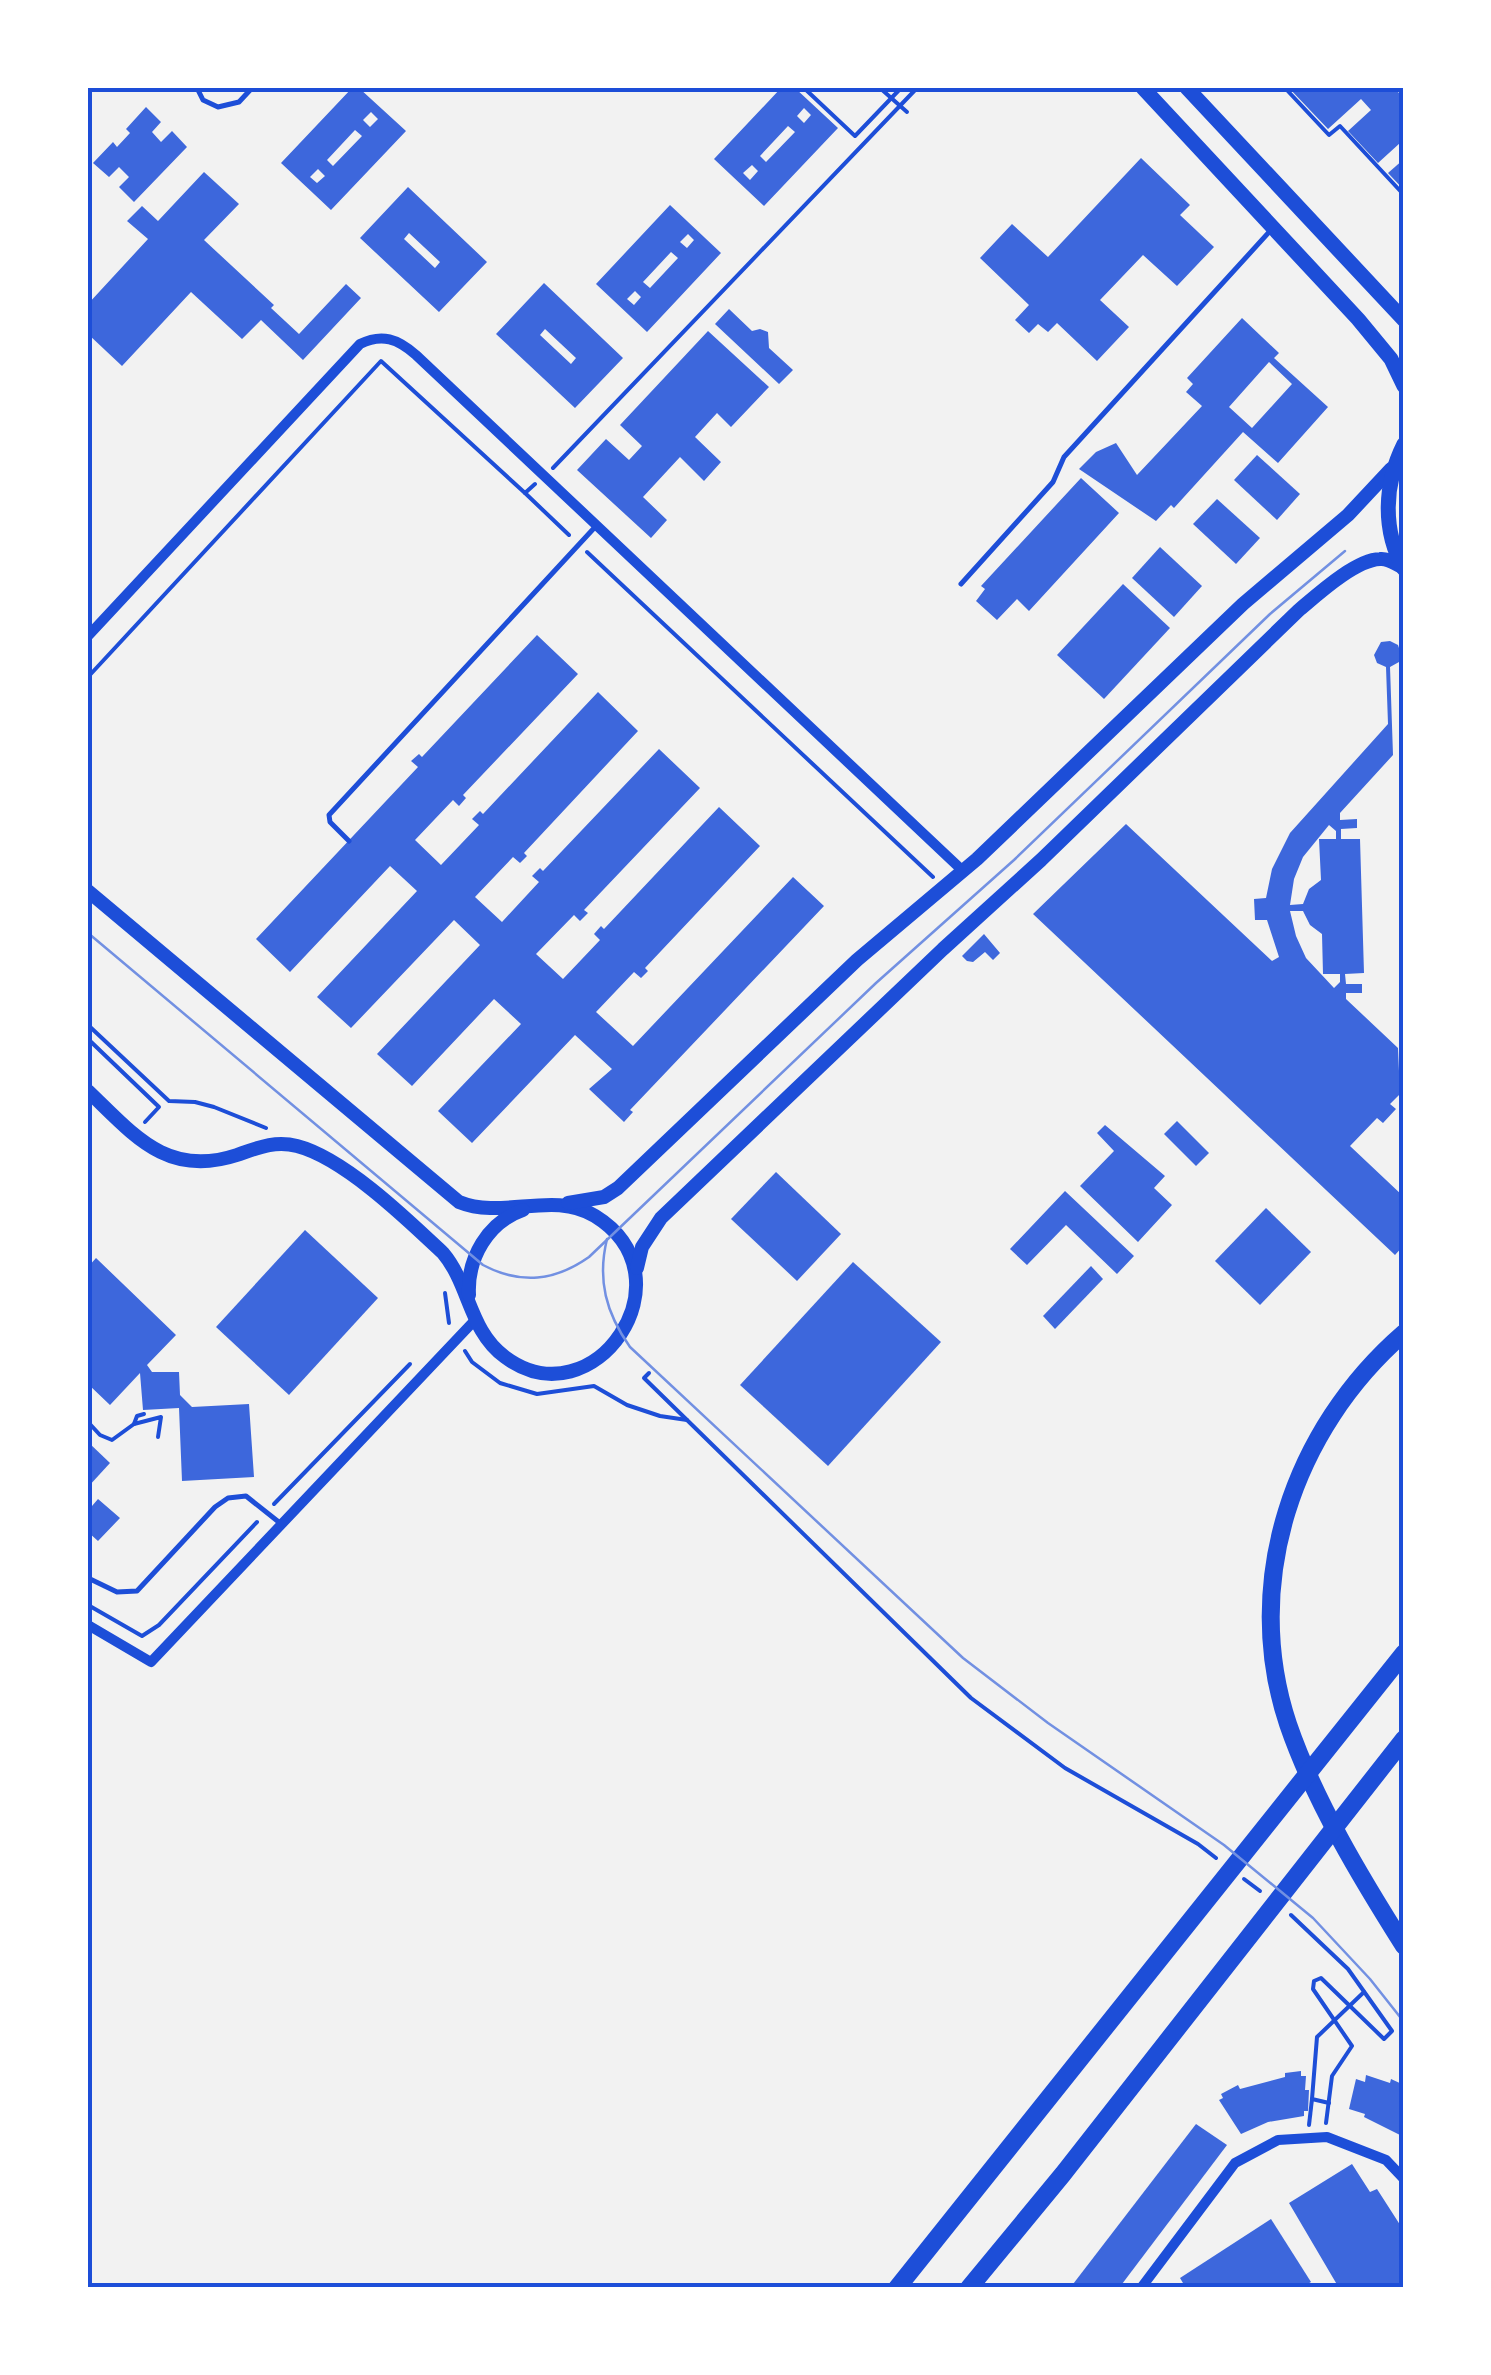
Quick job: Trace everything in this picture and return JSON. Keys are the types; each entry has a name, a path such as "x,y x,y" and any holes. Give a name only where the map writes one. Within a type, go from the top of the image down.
{"main road":[{"path":"1144,88 1391,359 1404,386"},
{"path":"1187,88 1404,320"},
{"path":"1403,568 1390,529 1391,469 1404,444"},
{"path":"1404,1332 1354,1385 1308,1454 1282,1526 1270,1606 1279,1688 1297,1748 1349,1854 1404,1946"},
{"path":"897,2288 1404,1653"},
{"path":"969,2288 1404,1739"}],"street":[{"path":"88,636 346,357 360,344 377,338 396,340 405,344 963,871"},
{"path":"88,891 459,1202 484,1208 590,1201 618,1188 857,960 963,871 1242,604 1348,514 1391,469"},
{"path":"88,1091 134,1135 166,1157 212,1161 272,1143 292,1144 320,1153 348,1172 443,1254 454,1267 488,1342 508,1360 531,1370 556,1372 582,1367 604,1354 622,1336 635,1302 642,1247 661,1218 1299,610 1328,585 1372,561 1385,558 1403,568"},
{"path":"554,1204 577,1207 608,1225 631,1257 636,1279"},
{"path":"88,1625 152,1662 457,1339 472,1313 468,1282 481,1244 495,1226 533,1206"},
{"path":"1140,2288 1235,2162 1278,2140 1324,2137 1386,2160 1404,2179"}],"lane":[{"path":"197,88 203,100 218,108 239,102 252,88"},
{"path":"962,584 1053,482 1064,457 1273,228"},
{"path":"349,841 330,822 329,814 597,526"},
{"path":"88,1578 117,1592 137,1591 228,1498 246,1496 282,1525"}],"path":[{"path":"804,88 855,136 901,88"},
{"path":"880,88 906,112"},
{"path":"525,494 656,364 918,88"},
{"path":"1285,88 1329,135 1340,126 1404,196"},
{"path":"88,677 382,361 944,888"},
{"path":"88,1025 169,1101 214,1107 266,1128 268,1136"},
{"path":"88,1039 159,1107 142,1126"},
{"path":"443,1288 450,1309 448,1327 457,1339"},
{"path":"649,1373 644,1378 972,1698 1065,1768 1198,1844 1230,1868"},
{"path":"134,1424 137,1416 144,1414"},
{"path":"660,1416 688,1420"},
{"path":"88,1422 100,1435 112,1440 134,1424 161,1417 158,1438"},
{"path":"1245,1880 1260,1892"},
{"path":"1291,1916 1348,1970 1392,2031 1384,2039 1321,1978 1314,1981 1312,1989 1352,2046 1332,2076 1324,2137"},
{"path":"1307,2138 1317,2036 1364,1992"},
{"path":"1312,2100 1328,2103"}],"building":[{"path":"352,88 359,88 406,131 331,210 281,163","holes":["371,112 378,119 370,127 363,120","355,130 362,136 333,166 327,160","318,169 325,176 317,183 310,177"]},
{"path":"781,88 795,88 838,128 764,206 714,159","holes":["804,108 811,115 804,123 797,116","788,126 795,132 766,162 760,156","752,165 758,171 750,180 743,173"]},
{"path":"1289,88 1394,88 1404,98 1404,147 1400,143 1378,163 1348,131 1371,110 1361,99 1328,129"},
{"path":"146,107 161,122 152,132 161,142 172,131 187,147 134,202 119,187 129,177 119,167 109,177 93,163 113,142 117,147 130,133 126,129"},
{"path":"1141,158 1190,205 1180,215 1214,247 1177,286 1143,255 1100,300 1129,327 1097,361 1057,323 1048,332 1038,324 1029,333 1015,320 1029,305 980,258 1012,224 1048,257"},
{"path":"1404,159 1404,190 1388,173"},
{"path":"204,172 239,204 204,240 274,305 271,308 299,334 346,284 361,298 303,360 261,320 242,339 191,292 122,366 88,334 88,304 148,239 127,221 142,206 158,221"},
{"path":"408,187 487,262 439,312 360,238","holes":["409,233 440,262 435,268 404,239"]},
{"path":"670,205 721,253 647,332 596,284","holes":["688,234 694,240 687,248 680,242","671,252 678,258 650,288 643,282","635,291 641,297 634,305 627,299"]},
{"path":"544,283 623,358 575,408 496,334","holes":["545,329 576,358 571,364 540,335"]},
{"path":"729,309 752,331 768,332 769,348 793,370 779,384 715,324"},
{"path":"1242,318 1279,353 1274,358 1328,407 1278,463 1243,432 1174,508 1171,505 1156,521 1079,469 1096,452 1116,443 1137,475 1202,406 1186,392 1193,384 1187,378","holes":["1269,362 1292,384 1252,428 1229,407"]},
{"path":"708,331 769,387 731,427 717,413 695,437 721,462 704,481 680,457 643,497 667,520 651,538 577,470 606,439 629,460 642,446 620,425"},
{"path":"1257,455 1300,494 1277,520 1234,480"},
{"path":"1081,478 1119,513 1029,611 1017,599 997,620 976,601 985,589 981,586"},
{"path":"1217,499 1260,538 1236,564 1193,524"},
{"path":"1160,547 1202,586 1174,617 1132,578"},
{"path":"1123,584 1170,628 1104,699 1057,655"},
{"path":"537,635 578,674 463,795 466,798 459,806 453,800 415,840 441,865 479,825 472,819 480,811 483,814 598,692 638,731 524,853 527,856 520,863 513,857 475,897 502,922 539,882 532,876 540,868 543,871 659,749 700,788 584,910 588,913 580,921 574,915 536,954 563,979 600,940 594,934 601,926 604,929 719,807 760,846 645,968 648,971 641,978 634,972 596,1012 633,1046 793,877 824,906 630,1110 633,1112 624,1122 589,1089 612,1069 575,1035 472,1143 438,1111 521,1024 494,999 412,1086 377,1054 480,945 454,920 351,1028 317,997 417,891 390,866 290,972 256,939 418,767 411,761 419,754 422,757"},
{"path":"1381,642 1398,645 1401,654 1399,662 1390,667 1393,755 1340,813 1340,820 1357,819 1357,828 1341,829 1341,839 1360,839 1364,973 1345,974 1346,984 1362,984 1362,993 1346,993 1346,999 1398,1048 1400,1094 1390,1104 1396,1109 1383,1123 1377,1118 1350,1146 1403,1196 1404,1245 1395,1255 1033,914 1126,824 1272,961 1279,957 1267,920 1255,920 1254,899 1266,898 1272,869 1290,833 1388,724 1386,667 1377,663 1374,655","holes":["1329,825 1336,831 1336,839 1319,839 1321,880 1309,889 1303,904 1290,905 1303,857","1290,911 1303,911 1310,925 1322,934 1323,974 1340,974 1340,982 1334,988 1306,958"]},
{"path":"984,934 1000,953 993,960 985,952 973,962 967,961 962,956"},
{"path":"1177,1121 1209,1153 1196,1166 1164,1134"},
{"path":"1105,1125 1165,1176 1154,1188 1172,1205 1138,1242 1080,1186 1114,1151 1097,1133"},
{"path":"776,1172 841,1234 797,1281 731,1219"},
{"path":"1065,1191 1134,1256 1117,1274 1066,1225 1027,1265 1010,1249"},
{"path":"1266,1208 1311,1252 1260,1305 1215,1261"},
{"path":"305,1230 378,1298 289,1395 216,1327"},
{"path":"96,1258 176,1335 147,1365 152,1372 179,1372 180,1395 192,1407 249,1404 254,1477 182,1481 179,1408 143,1410 140,1373 110,1405 88,1384 88,1267"},
{"path":"853,1262 941,1342 828,1466 740,1385"},
{"path":"1091,1266 1103,1279 1055,1329 1043,1316"},
{"path":"88,1442 110,1463 88,1487"},
{"path":"98,1499 120,1518 98,1541 88,1532 88,1502 92,1506"},
{"path":"1301,2071 1301,2076 1306,2076 1305,2090 1309,2090 1304,2116 1268,2122 1241,2134 1219,2100 1223,2098 1221,2094 1238,2085 1240,2089"},
{"path":"1366,2075 1404,2085 1404,2137 1349,2109 1356,2079 1365,2082"},
{"path":"1196,2124 1227,2145 1119,2288 1070,2288"},
{"path":"1352,2164 1370,2192 1377,2189 1404,2231 1404,2288 1339,2288 1289,2203"},
{"path":"1271,2219 1311,2282 1301,2288 1186,2288 1180,2278"}],"tram line":[{"path":"88,933 483,1265 524,1278 551,1275 589,1257 876,983 1014,860 1270,614 1345,551"},
{"path":"607,1239 603,1268 606,1296 630,1347 963,1658 1048,1723 1224,1845 1313,1918 1404,2022"}]}
